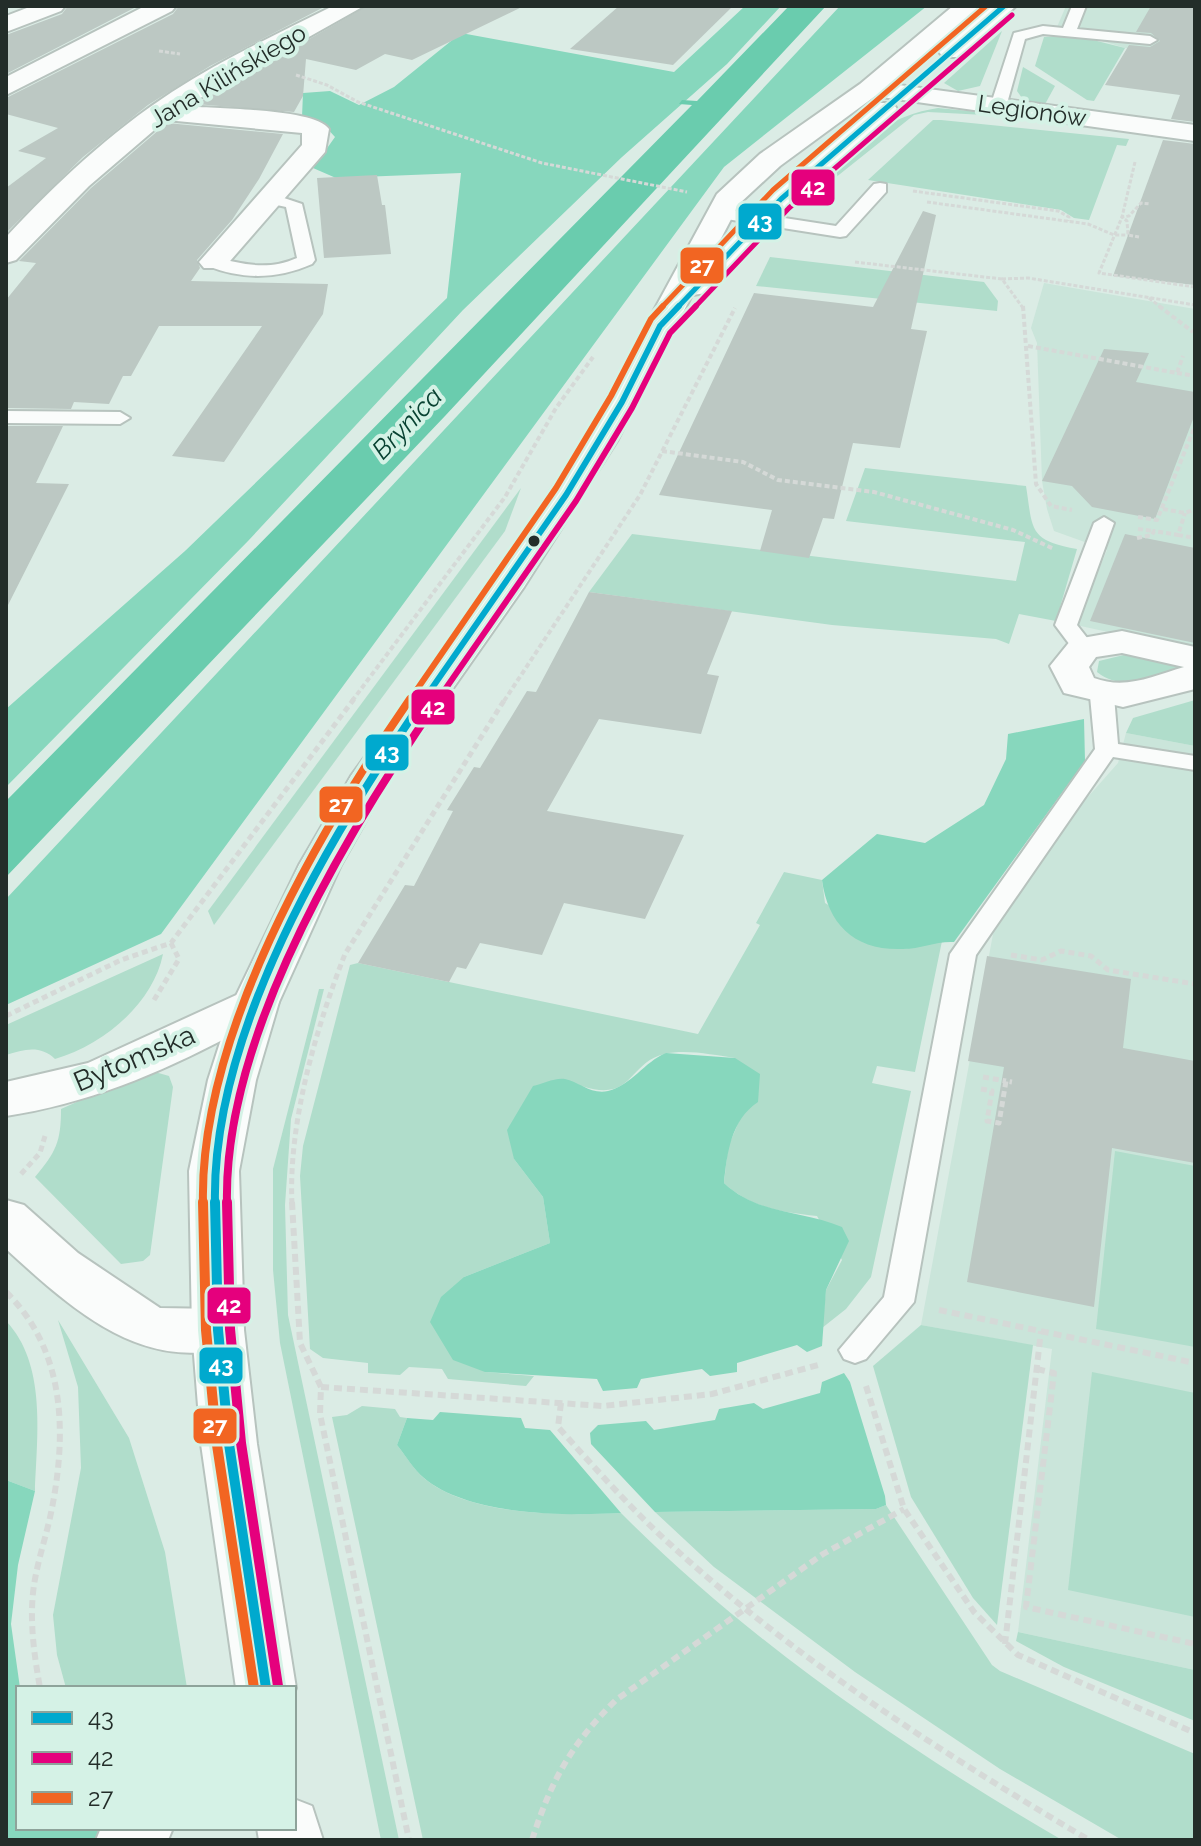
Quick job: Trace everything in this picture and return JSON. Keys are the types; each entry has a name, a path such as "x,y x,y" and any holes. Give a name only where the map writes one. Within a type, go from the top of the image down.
{"main road":[{"path":"6,87 164,6"},
{"name":"Jana Kilińskiego","path":"6,254 57,196 161,112 243,62 352,6"},
{"path":"266,1686 229,1444 218,1330 214,1171 232,1080 256,1002 320,865 371,776 566,495 608,428 727,200 770,160 869,89 968,6"},
{"path":"660,326 760,221 1004,6"},
{"path":"6,25 39,7"},
{"name":"Legionów","path":"869,89 1195,133"},
{"path":"161,112 304,124 316,129 315,146 214,262"},
{"path":"1195,658 1122,642 1084,648 1069,666 1078,685 1102,696 1127,696 1195,676"},
{"name":"Bytomska","path":"6,1099 84,1083 155,1056 256,1002"},
{"path":"6,1219 60,1267 148,1328 181,1332 218,1330"}],"lane":[{"path":"1069,32 1079,6"},
{"path":"998,107 1019,36 1043,30 1150,40"},
{"path":"720,213 840,232 880,188"},
{"path":"214,262 230,270 287,270 306,260 294,204 269,198"},
{"path":"6,417 120,418"},
{"path":"1084,648 1066,625 1104,523"},
{"path":"855,1350 899,1302 963,954 1107,749 1102,696"},
{"path":"1107,749 1195,763"},
{"path":"115,1840 148,1830"}],"path":[{"path":"158,51 185,55"},
{"path":"288,73 327,85 358,102 542,163 687,192"},
{"path":"1136,160 1122,217 1099,273 1195,287"},
{"path":"880,188 1058,211 1069,217 1068,221"},
{"path":"1124,200 1150,204"},
{"path":"927,202 1088,224 1114,235 1139,237"},
{"path":"1122,217 1129,216 1141,203"},
{"path":"1122,217 1127,221 1128,235"},
{"path":"852,262 1002,279 1028,278 1195,305"},
{"path":"1002,279 1023,303 1036,484 1051,506 1092,513 1104,523 1129,527 1133,516 1157,520 1195,426"},
{"path":"1147,297 1193,332"},
{"path":"1028,346 1195,376"},
{"path":"1177,373 1183,356"},
{"path":"6,1016 121,960 171,943 505,497 562,400"},
{"path":"662,451 743,462 778,480 874,492 1013,530 1039,545 1091,559"},
{"path":"1163,509 1185,513 1195,509"},
{"path":"1178,535 1185,513"},
{"path":"607,531 615,533"},
{"path":"1152,535 1154,531 1195,538"},
{"path":"409,1840 320,1414 321,1387 300,1343 291,1178 293,1145 330,993 345,954 485,729 590,569 583,568"},
{"path":"149,1007 179,959 171,943"},
{"path":"967,948 1042,960 1061,951 1091,956 1108,970 1195,984"},
{"path":"999,1123 1006,1081 1012,1082"},
{"path":"6,1292 32,1319 51,1368 59,1415 56,1489 38,1565 32,1610 40,1686"},
{"path":"899,1302 1195,1363"},
{"path":"1005,1644 1041,1331"},
{"path":"855,1350 904,1509 974,1612 1018,1655 1195,1733"},
{"path":"321,1387 603,1406 652,1403 753,1385 816,1366"},
{"path":"1037,1369 1054,1373 1026,1607 1195,1644"},
{"path":"561,1403 558,1427 616,1491 673,1547 748,1609 926,1739 1089,1840"},
{"path":"532,1840 555,1775 579,1736 616,1699 679,1651 748,1609 833,1547 904,1509"}],"shaded area":[{"path":"745,6 781,6 727,64 622,157 463,310 248,541 6,787 6,709 185,551 447,298 461,173 336,178 313,168 335,137 325,126 302,117 303,93 330,91 359,105 394,87 461,33 674,72"},
{"path":"840,6 927,6 724,167 161,934 6,1005 6,899"},
{"path":"1066,6 1195,6 1172,53 1125,48 1057,27"},
{"path":"1002,31 980,86 958,91 944,83"},
{"path":"1073,35 1125,48 1094,101 1087,100 1035,66 1044,37"},
{"path":"1023,67 1055,86 1044,106 1022,98 1017,91"},
{"path":"938,108 1040,118 928,112 914,115 830,182 819,179 843,154 873,133 905,117"},
{"path":"933,120 1129,139 1126,146 1117,145 1089,220 1074,218 1061,210 868,180"},
{"path":"770,257 984,282 998,301 997,311 756,286"},
{"path":"1044,283 1195,309 1195,651 1076,625 1107,550 1054,531 1047,509 1042,481 1037,343 1031,328"},
{"path":"865,468 1026,486 1036,531 1049,542 1077,549 1056,621 1019,614 1009,644 996,639 832,625 589,592 632,534 1016,581 1025,542 846,521"},
{"path":"521,488 505,531 214,925 208,911"},
{"path":"1132,653 1195,665 1132,683 1108,679 1097,672 1099,661"},
{"path":"1195,700 1195,746 1126,733 1133,718"},
{"path":"1084,719 1085,761 954,942 910,949 886,948 858,940 838,922 830,910 822,880 877,834 925,843 984,805 1006,759 1008,734"},
{"path":"1126,733 1195,746 1195,1670 1018,1632 1052,1349 921,1325 993,934 1071,816 1118,763"},
{"path":"784,872 822,880 825,903 904,949 942,941 915,1072 877,1066 872,1083 911,1091 871,1277 846,1309 822,1328 826,1290 842,1260 817,1216 756,1203 724,1183 728,1147 743,1112 735,1058 682,1052 652,1059 621,1086 599,1090 582,1086 514,1159 543,1197 550,1243 464,1277 485,1372 534,1376 526,1386 448,1379 442,1369 409,1367 400,1375 368,1373 368,1363 323,1358 310,1349 300,1176 303,1146 350,965 358,963 698,1034 760,925 756,923"},
{"path":"163,954 149,990 137,1006 91,1044 55,1059 44,1052 32,1050 6,1055 6,1025"},
{"path":"319,989 324,989 291,1119 285,1205 288,1315 399,1840 381,1840 280,1343 273,1270 273,1169"},
{"path":"666,1053 735,1058 760,1074 758,1102 736,1128 724,1183 765,1207 842,1227 849,1241 826,1290 822,1346 807,1352 797,1345 737,1363 737,1372 710,1376 702,1369 641,1379 637,1388 603,1391 597,1379 485,1372 453,1360 430,1322 441,1297 464,1277 550,1243 543,1197 514,1159 507,1130 533,1086 561,1079 596,1091 608,1091 624,1084"},
{"path":"148,1070 169,1076 173,1087 150,1255 143,1261 121,1264 35,1177 56,1146 61,1109"},
{"path":"1115,1151 1195,1166 1195,1347 1096,1329"},
{"path":"58,1320 129,1438 165,1552 187,1686 65,1686 57,1655 53,1615 81,1468 78,1387"},
{"path":"6,1321 19,1338 34,1379 38,1424 35,1491 6,1480"},
{"path":"921,1325 1033,1345 997,1625 973,1598 911,1497 873,1366"},
{"path":"1092,1372 1195,1393 1195,1617 1068,1590"},
{"path":"844,1373 850,1382 885,1496 886,1505 876,1509 655,1512 591,1444 590,1433 598,1425 646,1421 654,1430 715,1420 719,1409 754,1403 763,1409 820,1393 822,1382"},
{"path":"362,1406 395,1409 400,1417 407,1418 397,1445 425,1479 444,1491 492,1507 519,1511 621,1513 670,1560 775,1649 945,1769 1062,1840 423,1840 332,1417 347,1415"},
{"path":"440,1412 521,1418 525,1428 550,1430 621,1513 519,1511 492,1507 443,1491 420,1475 397,1445 407,1418 433,1420"},
{"path":"6,1480 35,1491 18,1565 11,1624 20,1686 16,1686 16,1830 100,1830 112,1840 6,1840"},
{"path":"886,1505 992,1665 1195,1754 1195,1840 1122,1840 1000,1769 855,1672 714,1567 655,1512 876,1509"},
{"path":"1018,1632 1195,1670 1195,1721 1064,1667 1016,1641"}],"water":[{"name":"Brynica","path":"789,6 826,6 445,416 6,877 6,801 692,105 679,104 682,100 697,101"}],"building":[{"path":"68,6 138,6 6,74 6,35 62,14"},
{"path":"179,6 326,6 210,66 148,105 83,157 6,233 6,188 46,158 18,151 58,128 6,114 6,98 173,14"},
{"path":"367,6 524,6 412,60 385,54 356,70 306,59 303,96 294,112 196,104"},
{"path":"619,6 733,6 673,65 570,49"},
{"path":"1151,6 1195,6 1195,122 1171,119 1180,95 1105,85 1129,45 1150,47 1160,41 1151,33 1136,32"},
{"path":"167,123 283,134 232,220 197,260 200,268 191,281 328,284 323,314 224,462 172,456 262,326 159,326 131,376 123,376 109,404 74,402 71,409 6,408 6,300 36,263 19,261 91,188"},
{"path":"1163,140 1195,144 1195,285 1113,276"},
{"path":"377,175 382,205 385,205 391,254 324,258 317,178"},
{"path":"923,211 936,215 911,329 927,331 900,448 853,443 834,519 823,518 809,558 760,551 772,510 659,495 754,293 873,307"},
{"path":"1104,349 1149,353 1136,382 1195,392 1195,414 1155,519 1092,507 1072,486 1042,481"},
{"path":"6,426 63,426 36,483 69,484 6,609"},
{"path":"1125,534 1195,548 1195,643 1090,621"},
{"path":"589,592 732,611 707,674 719,676 701,734 599,719 547,811 684,835 645,919 564,903 542,955 480,943 466,969 457,967 449,982 358,963 405,885 414,886 453,811 447,810 474,767 480,768 527,691 536,692"},
{"path":"987,956 1131,979 1123,1048 1195,1061 1195,1163 1112,1148 1094,1307 967,1282 1004,1067 968,1061"}],"transit line":[{"name":"27","path":"254,1686 217,1445 206,1330 202,1171 221,1076 245,998 265,950 310,859 361,770 556,488 611,396 651,319 773,190 986,6"},
{"name":"43","path":"266,1686 229,1444 218,1330 214,1171 232,1080 256,1002 276,955 320,865 371,776 566,495 622,402 660,326 781,199 1004,6"},
{"name":"42","path":"278,1686 241,1443 230,1329 226,1172 244,1083 267,1006 287,960 331,871 381,782 576,501 632,408 670,333 789,208 1012,15"}]}
